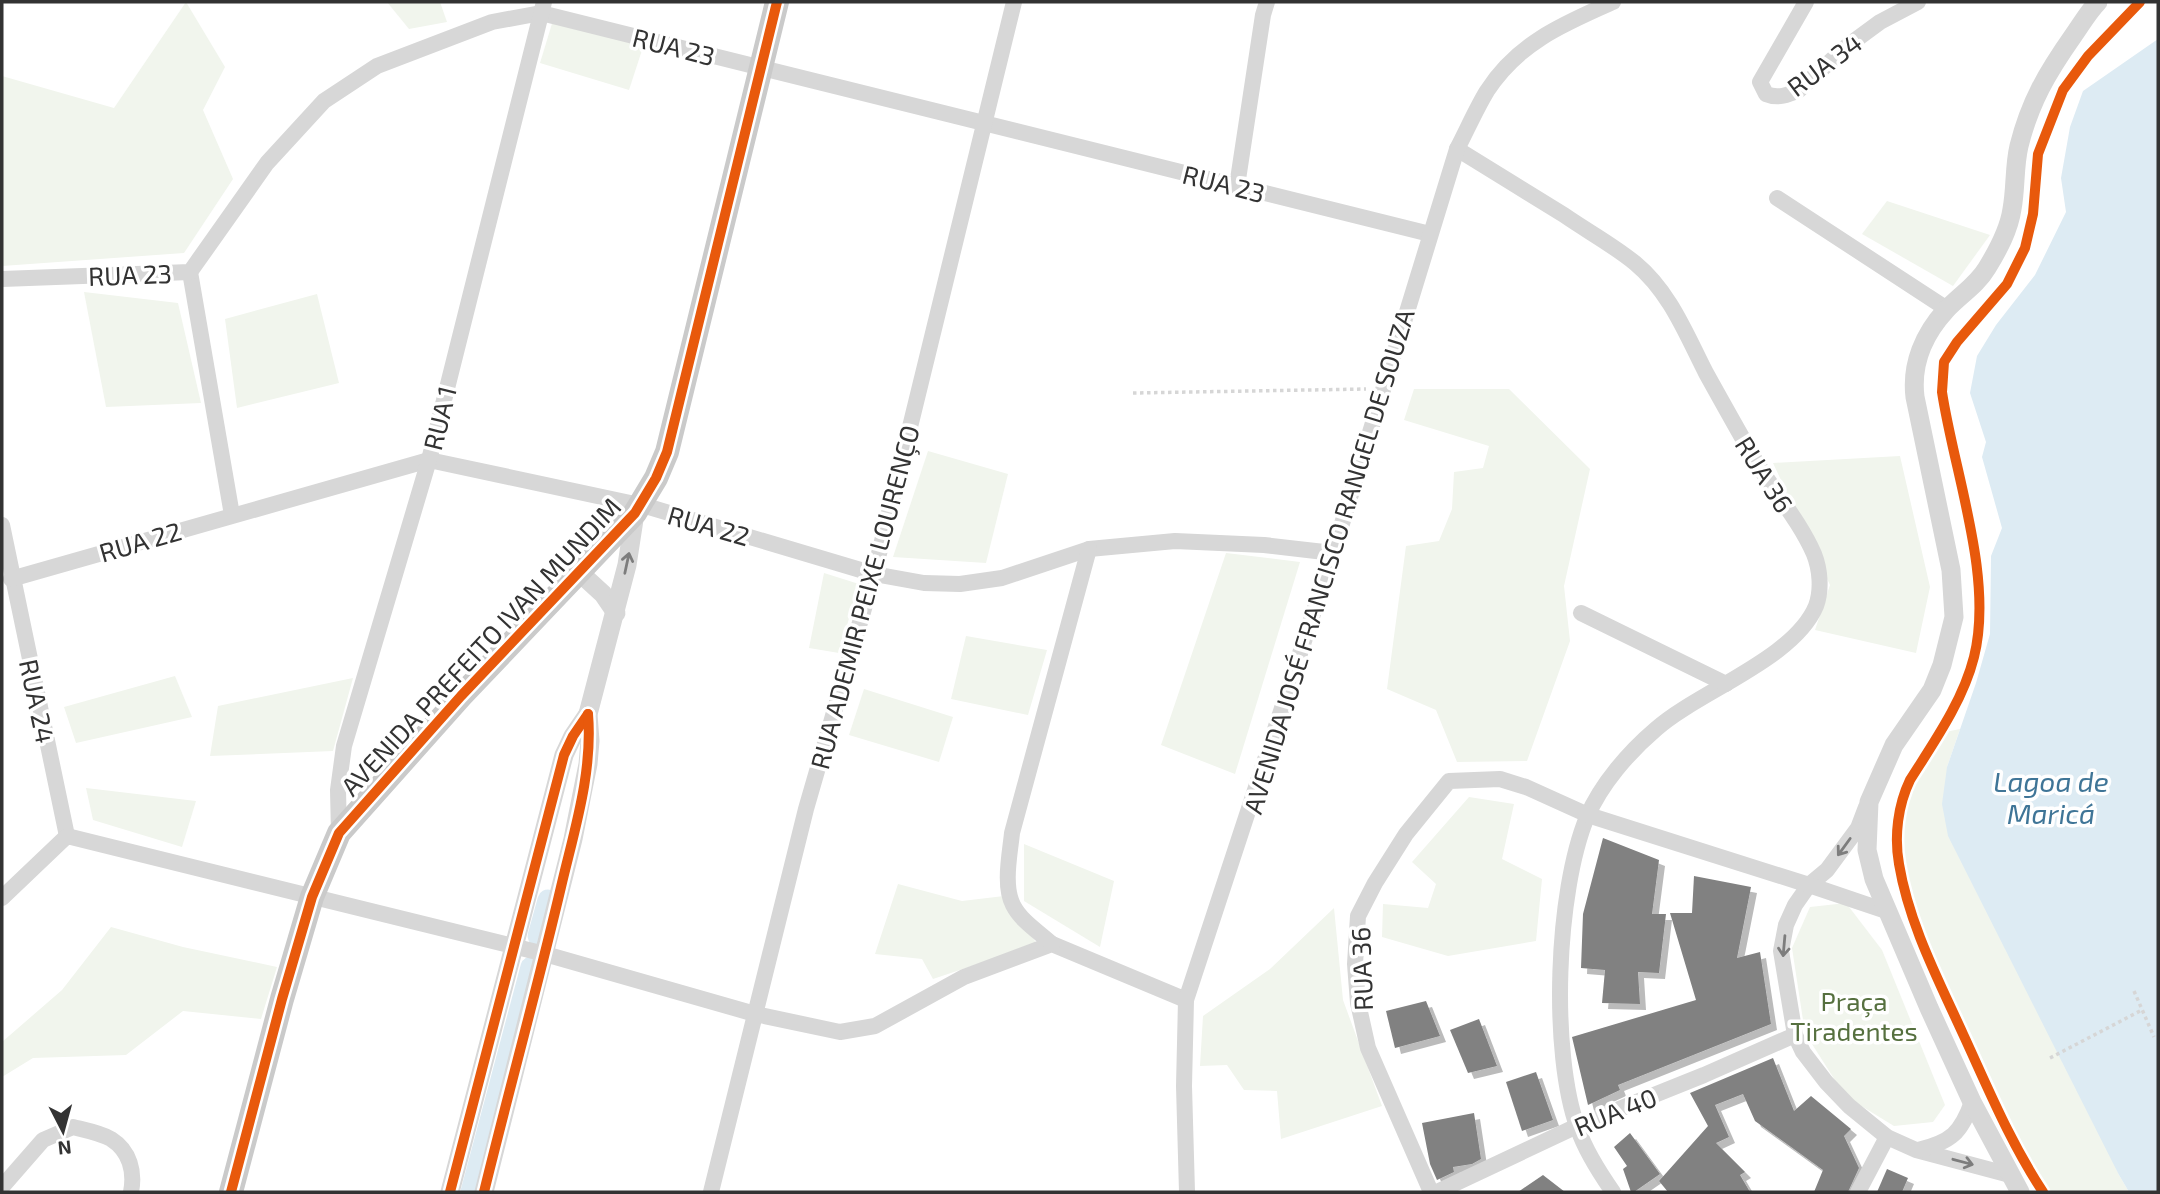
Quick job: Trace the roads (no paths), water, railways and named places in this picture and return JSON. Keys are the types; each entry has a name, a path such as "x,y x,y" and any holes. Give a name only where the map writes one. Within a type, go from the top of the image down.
{"main road":[{"name":"AVENIDA PREFEITO IVAN MUNDIM","path":"231,1192 312,897 339,833 461,696 638,509 656,478 667,452 777,2"}],"street":[{"name":"RUA ADEMIR PEIXE LOURENÇO","path":"710,1192 806,809 874,574 1014,2"},
{"path":"1237,186 1267,2"},
{"name":"AVENIDA JOSÉ FRANCISCO RANGEL DE SOUZA","path":"1187,1192 1184,1086 1186,1000 1333,553 1457,149 1487,91 1513,60 1557,26 1613,2"},
{"name":"RUA 34","path":"1806,2 1763,75 1760,82 1766,94 1781,97 1799,90 1846,47 1880,22 1918,2"},
{"path":"2010,1175 1916,1150 1887,1138 1849,1106 1803,1052 1795,1035 1782,951 1786,925 1795,905 1810,885 1827,870 1857,828 1895,745 1932,690 1946,652 1954,617 1951,570 1913,384 1914,372 1922,344 1947,309 1966,293 1987,269 2007,232 2018,149 2032,104 2045,75 2098,2"},
{"name":"RUA 23","path":"2,279 190,272 267,163 324,101 377,66 492,22 542,7 760,68 1430,234"},
{"name":"RUA 1","path":"339,833 338,790 344,746 429,460 542,7"},
{"name":"RUA 36","path":"1457,149 1637,264 1671,303 1753,456 1814,555 1819,576 1817,604 1807,622 1783,646 1655,730 1613,775 1588,815 1569,875 1560,972 1564,1051 1577,1126 1587,1152 1613,1192"},
{"path":"1777,198 1947,309"},
{"path":"190,272 232,515"},
{"name":"RUA 22","path":"11,579 429,460 638,509 874,574 925,583 960,584 1002,578 1089,549 1175,541 1264,545 1333,553"},
{"path":"484,1192 564,755 588,714 616,613 638,509"},
{"name":"RUA 24","path":"2,525 11,579 67,836"},
{"path":"1089,549 1012,833 1009,880 1012,903 1022,918 1052,944 1186,1000"},
{"path":"579,572 603,594 616,613"},
{"path":"1581,614 1726,684"},
{"path":"450,1192 588,764 588,714"},
{"name":"RUA 36","path":"1431,1192 1367,1048 1358,1003 1355,964 1358,916 1406,834 1449,781 1500,779 1526,787 1588,815 1889,912"},
{"path":"1869,802 1867,850 1874,879 1972,1102 2021,1192"},
{"path":"2,898 67,836 530,950 755,1014 841,1032 875,1026 964,977 1052,944"},
{"name":"RUA 40","path":"1437,1192 1577,1126 1795,1035"},
{"path":"1916,1150 1950,1139 1963,1124 1972,1102"},
{"path":"2,1187 43,1140 73,1127 111,1139 129,1159 134,1178 131,1192"},
{"path":"1858,1192 1887,1138"}],"water":[{"name":"Lagoa de Maricá","path":"2158,39 2158,1192 2129,1192 1948,836 1942,804 1947,767 1990,634 1991,556 2002,528 1982,457 1986,442 1970,393 1977,356 1996,325 2035,275 2066,212 2061,178 2070,127 2083,91"}],"waterway":[{"path":"538,936 548,900"},
{"path":"471,1192 531,967"}],"park label":[{"name":"Praça Tiradentes","path":"1854,1015"}]}
